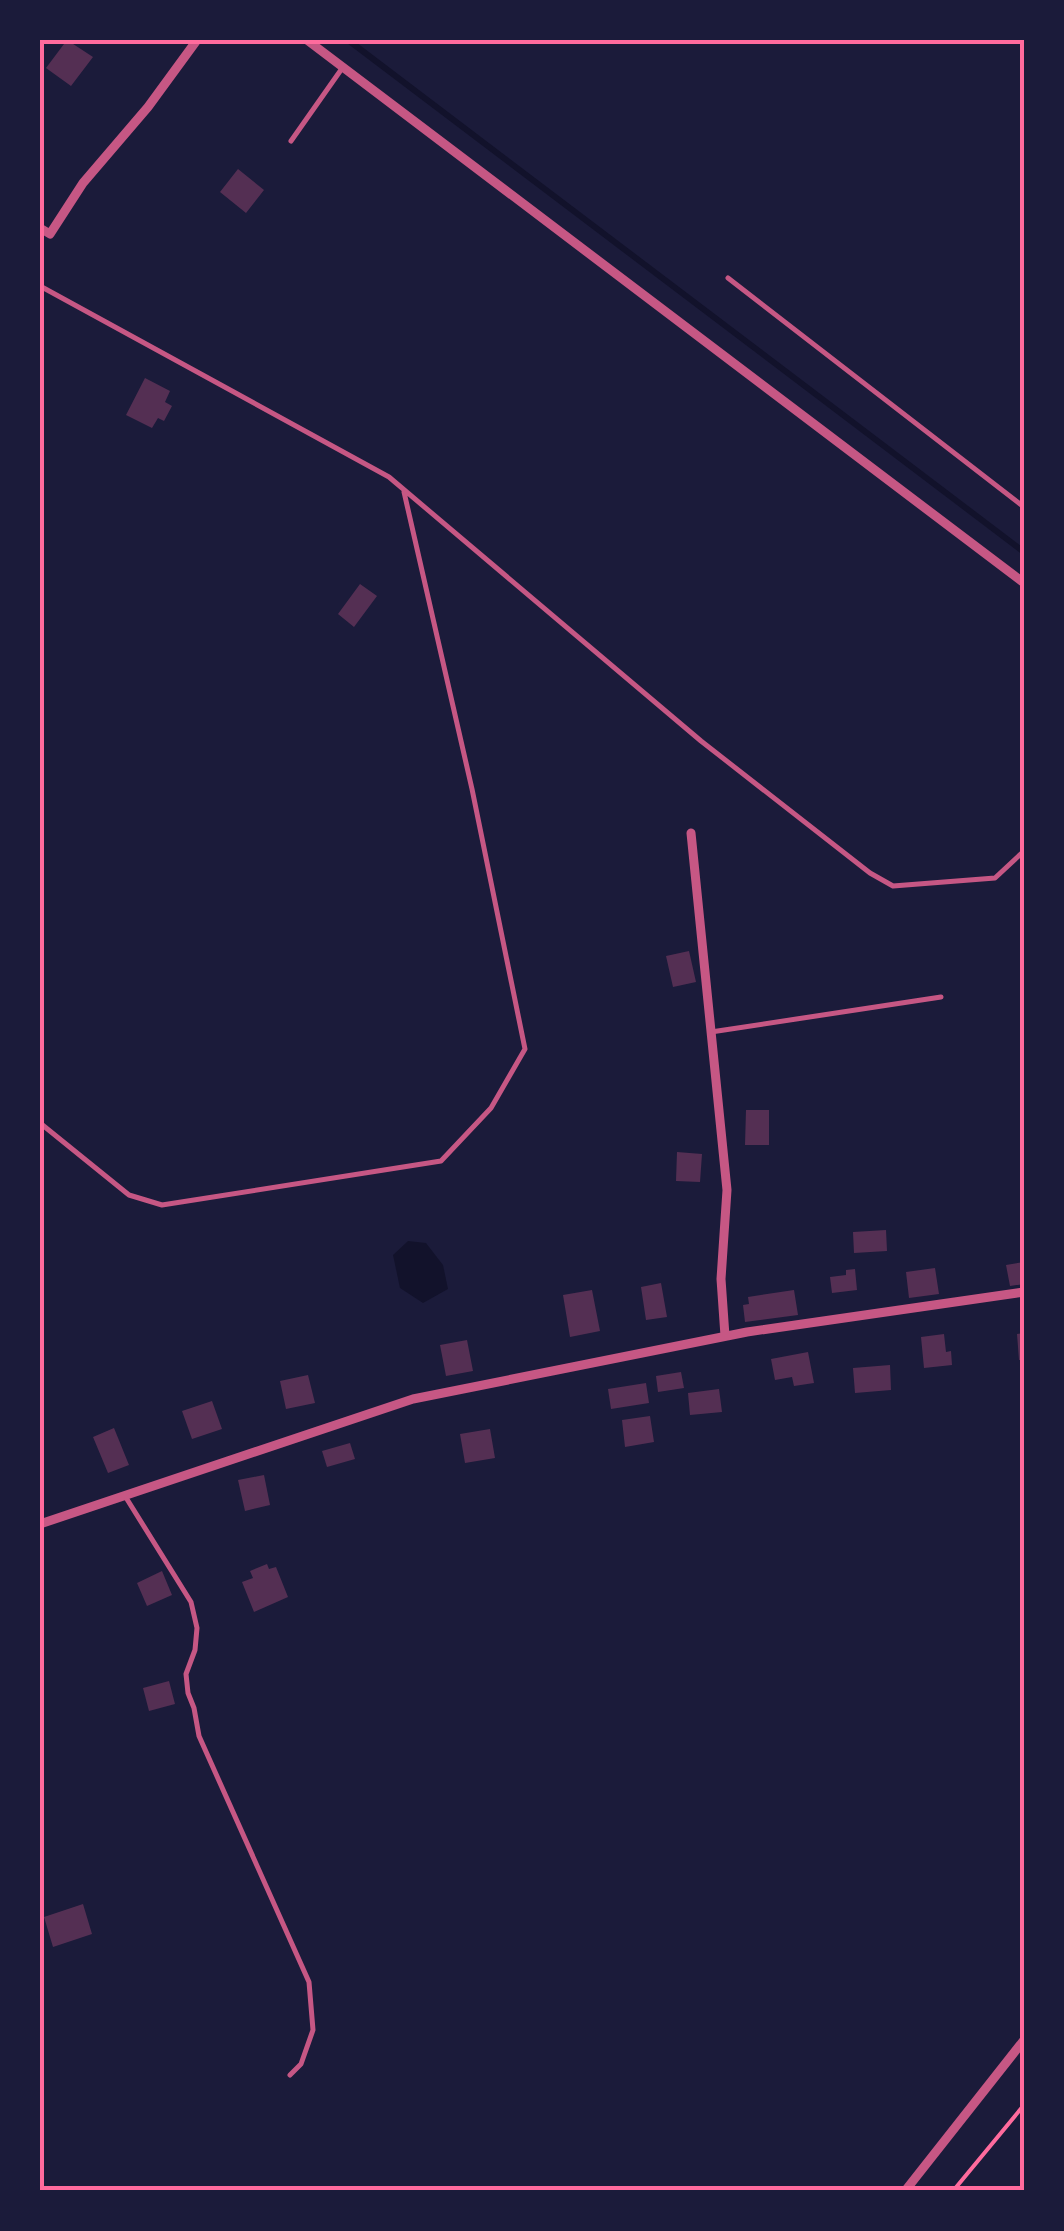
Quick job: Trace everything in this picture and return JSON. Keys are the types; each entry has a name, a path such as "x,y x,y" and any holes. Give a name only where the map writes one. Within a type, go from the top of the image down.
{"street":[{"path":"40,228 50,234 83,184 148,107 197,40"},
{"path":"307,40 1024,583"},
{"path":"691,833 727,1190 721,1279 725,1336"},
{"path":"40,1524 413,1399 725,1336 1024,1292"},
{"path":"906,2191 1024,2040"}],"lane":[{"path":"291,141 343,67"},
{"path":"728,278 1024,507"},
{"path":"40,286 352,455 404,489 702,741 870,873 893,886 995,878 1024,851"},
{"path":"40,1122 130,1195 162,1205 440,1161 491,1108 525,1049 472,789 404,489"},
{"path":"711,1032 941,997"},
{"path":"125,1496 191,1602 197,1628 195,1650 186,1674 199,1736 309,1982 313,2030 301,2064 290,2074"}],"path":[{"path":"953,2191 1024,2106"}],"shaded area":[{"path":"408,1241 426,1243 443,1265 448,1289 423,1303 400,1288 393,1255"}],"building":[{"path":"67,40 93,57 71,86 46,68"},
{"path":"238,169 264,190 246,213 220,192"},
{"path":"145,378 170,391 165,402 172,406 164,421 158,418 152,428 126,415"},
{"path":"360,584 377,596 354,627 338,614"},
{"path":"689,951 696,982 673,987 666,956"},
{"path":"746,1110 769,1110 769,1145 745,1145"},
{"path":"677,1152 702,1154 700,1182 676,1181"},
{"path":"886,1230 887,1251 854,1253 853,1232"},
{"path":"1024,1262 1024,1284 1010,1286 1006,1265"},
{"path":"935,1268 939,1294 909,1298 906,1272"},
{"path":"855,1269 857,1290 832,1293 830,1277"},
{"path":"661,1283 667,1317 646,1320 641,1287"},
{"path":"592,1290 600,1331 570,1337 563,1295"},
{"path":"794,1290 798,1315 745,1322 743,1305 749,1304 748,1297"},
{"path":"1024,1333 1024,1360 1019,1360 1017,1334"},
{"path":"944,1334 952,1365 924,1368 921,1337"},
{"path":"467,1340 473,1371 446,1376 440,1345"},
{"path":"808,1352 814,1383 794,1386 792,1377 775,1380 771,1359"},
{"path":"890,1365 891,1390 855,1393 853,1368"},
{"path":"681,1372 684,1388 658,1392 656,1376"},
{"path":"308,1375 315,1403 286,1409 280,1381"},
{"path":"646,1383 649,1403 611,1409 608,1389"},
{"path":"719,1389 722,1412 690,1415 688,1393"},
{"path":"212,1401 222,1429 192,1439 182,1411"},
{"path":"650,1416 654,1442 625,1447 622,1420"},
{"path":"114,1428 129,1465 108,1473 93,1437"},
{"path":"490,1429 495,1458 465,1463 460,1434"},
{"path":"350,1443 355,1459 327,1467 322,1451"},
{"path":"264,1475 270,1505 245,1511 238,1480"},
{"path":"267,1564 269,1569 276,1567 288,1597 254,1612 242,1582 253,1578 250,1571"},
{"path":"162,1571 172,1595 147,1606 137,1583"},
{"path":"169,1681 175,1704 149,1711 143,1688"},
{"path":"83,1904 92,1934 53,1947 44,1917"}],"waterway":[{"path":"348,40 1024,552"}]}
